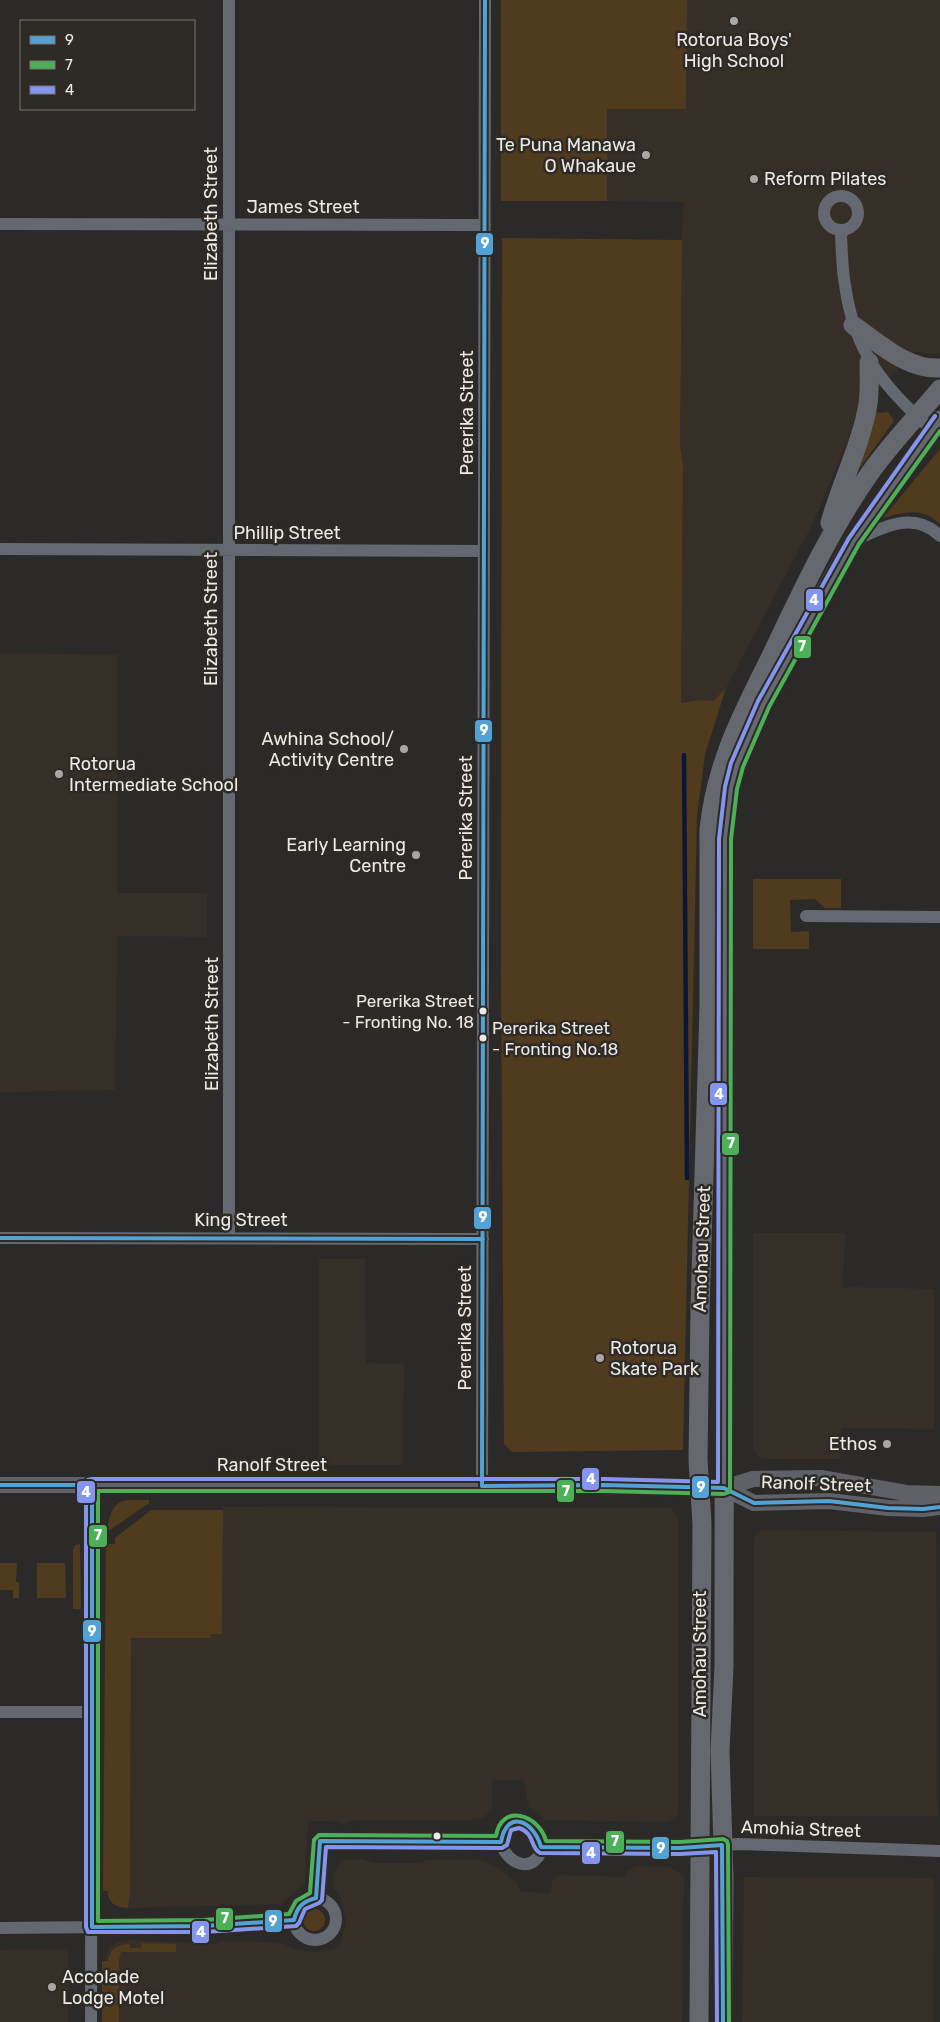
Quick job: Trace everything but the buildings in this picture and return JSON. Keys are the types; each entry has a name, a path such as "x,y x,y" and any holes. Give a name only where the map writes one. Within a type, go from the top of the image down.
{"main road":[{"path":"853,325 902,358 926,369 940,368"},
{"path":"822,553 835,504 852,463 868,406 869,362"},
{"name":"Amohau Street","path":"699,2022 702,1524 698,1460 700,1309 709,1036 709,829 712,806 722,763 738,721 841,518 871,471 940,389"},
{"name":"Amohau Street","path":"723,2022 720,1751 724,1666 725,839 731,788 740,758 763,704 812,614 854,541 936,425"},
{"path":"700,1309 724,1309"}],"street":[{"name":"Elizabeth Street","path":"229,0 229,1237"},
{"name":"Pererika Street","path":"482,1486 485,0"},
{"name":"James Street","path":"0,224 485,225"},
{"path":"844,230 841,235 844,285 853,325 869,362 899,400 916,416 936,425"},
{"path":"854,541 879,528 911,521 929,527 940,536"},
{"name":"Phillip Street","path":"0,549 484,551"},
{"path":"806,916 940,916"},
{"name":"King Street","path":"0,1238 483,1239"},
{"name":"Ranolf Street","path":"0,1485 724,1488 753,1479 821,1478 906,1493 939,1496"},
{"path":"91,2022 92,1485"},
{"name":"Ranolf Street","path":"724,1488 754,1503 829,1501 888,1508 923,1509 939,1496"},
{"path":"0,1712 92,1712"},
{"path":"520,1822 533,1827 540,1839 541,1847 537,1858 533,1861 518,1863 504,1854 501,1836 505,1827 511,1823 520,1822"},
{"path":"316,1898 320,1841 501,1842"},
{"name":"Amohia Street","path":"541,1847 744,1844 940,1851"},
{"path":"316,1898 329,1902 336,1914 336,1926 330,1936 316,1941 308,1940 298,1931 294,1920 299,1905 308,1899 316,1898"},
{"path":"0,1928 204,1926 294,1920"}],"shaded area":[{"path":"501,0 687,0 686,109 607,109 607,201 501,201"},
{"path":"687,0 940,0 940,354 915,352 857,412 846,445 813,523 726,688 713,701 701,700 681,703 683,465 680,447 682,225 684,202 607,201 607,109 686,109"},
{"path":"502,238 682,240 680,447 683,465 681,703 701,700 713,701 726,688 705,754 697,816 683,1450 512,1452 504,1444 501,977"},
{"path":"872,410 879,413 888,412 894,421 859,469 857,467"},
{"path":"940,449 940,524 927,515 913,512 883,518"},
{"name":"Rotorua Intermediate School","path":"0,653 117,655 117,893 207,893 207,937 117,936 115,1090 0,1092"},
{"path":"753,879 841,879 841,908 825,908 815,899 790,900 791,932 809,931 809,949 753,949"},
{"path":"753,1233 845,1233 843,1287 934,1289 934,1429 841,1428 840,1459 762,1459 753,1451"},
{"path":"319,1259 365,1259 366,1363 404,1364 403,1465 319,1465"},
{"path":"127,1500 149,1500 149,1503 107,1532 114,1508 117,1504"},
{"path":"223,1507 670,1508 678,1517 678,1815 669,1822 545,1820 529,1807 523,1780 492,1780 492,1809 484,1817 467,1820 351,1820 344,1824 335,1821 308,1821 305,1884 281,1904 128,1908 130,1894 131,1638 210,1638 211,1634 222,1633"},
{"path":"151,1510 223,1510 222,1634 211,1634 211,1638 131,1638 130,1894 128,1908 120,1907 111,1902 108,1891 103,1891 106,1544 115,1544 115,1538"},
{"path":"761,1530 936,1532 938,1816 754,1816 754,1537"},
{"path":"80,1544 81,1609 73,1609 73,1550 75,1545"},
{"path":"0,1563 17,1563 16,1582 19,1582 19,1598 13,1598 13,1590 0,1590"},
{"path":"37,1563 65,1563 66,1598 37,1598"},
{"path":"361,1859 375,1863 420,1863 428,1860 483,1860 498,1868 516,1882 521,1892 550,1893 553,1879 560,1875 625,1877 627,1871 637,1866 669,1867 684,1876 682,2022 104,2022 105,1960 109,1948 117,1942 129,1940 216,1944 221,1941 263,1942 280,1943 300,1950 315,1952 333,1950 341,1942 346,1921 341,1898 333,1887 333,1876 338,1865 345,1860"},
{"path":"744,1877 934,1878 933,2022 742,2022"},
{"path":"314,1909 322,1912 325,1920 322,1928 314,1931 306,1928 303,1920 306,1912"},
{"path":"142,1943 176,1944 176,1952 121,1952 119,1960 119,2022 102,2022 102,1961 108,1961 112,1950 118,1946 130,1944 130,1948 141,1948"},
{"path":"68,1949 68,2022 0,2022 0,1950"}],"waterway":[{"path":"684,755 687,1178"}],"transit line":[{"name":"9","path":"485,0 482,1486 604,1485 724,1488 754,1503 829,1501 888,1508 923,1509 940,1507"},
{"name":"4","path":"717,2022 716,1852 680,1854 540,1853 535,1848 528,1833 519,1828 511,1830 507,1845 502,1848 326,1847 322,1900 305,1909 296,1926 204,1932 88,1932 86,1927 86,1484 88,1480 92,1479 604,1479 718,1482 719,839 725,787 731,763 758,701 849,538 935,416"},
{"name":"7","path":"729,2022 728,1845 727,1841 723,1839 680,1842 546,1841 536,1824 520,1816 512,1816 505,1819 499,1826 496,1836 319,1835 314,1840 310,1893 296,1901 289,1914 204,1920 98,1921 98,1491 604,1491 724,1494 729,1492 731,839 737,789 743,767 769,707 859,544 940,431"},
{"name":"9","path":"0,1238 483,1239"},
{"name":"9","path":"0,1485 92,1485 92,1927 204,1926 294,1920 301,1905 316,1898 320,1841 501,1842 504,1831 509,1825 514,1822 521,1822 533,1830 541,1847 680,1848 722,1845 723,2022"}],"place":[{"name":"Rotorua Boys' High School","path":"734,21"},
{"name":"Te Puna Manawa O Whakaue","path":"646,155"},
{"name":"Reform Pilates","path":"754,179"},
{"name":"Awhina School/ Activity Centre","path":"404,749"},
{"name":"Rotorua Intermediate School","path":"59,774"},
{"name":"Early Learning Centre","path":"416,855"},
{"name":"Pererika Street - Fronting No. 18","path":"483,1011"},
{"name":"Pererika Street - Fronting No.18","path":"483,1038"},
{"name":"Rotorua Skate Park","path":"600,1358"},
{"name":"Ethos","path":"887,1444"},
{"name":"Accolade Lodge Motel","path":"52,1987"}]}
